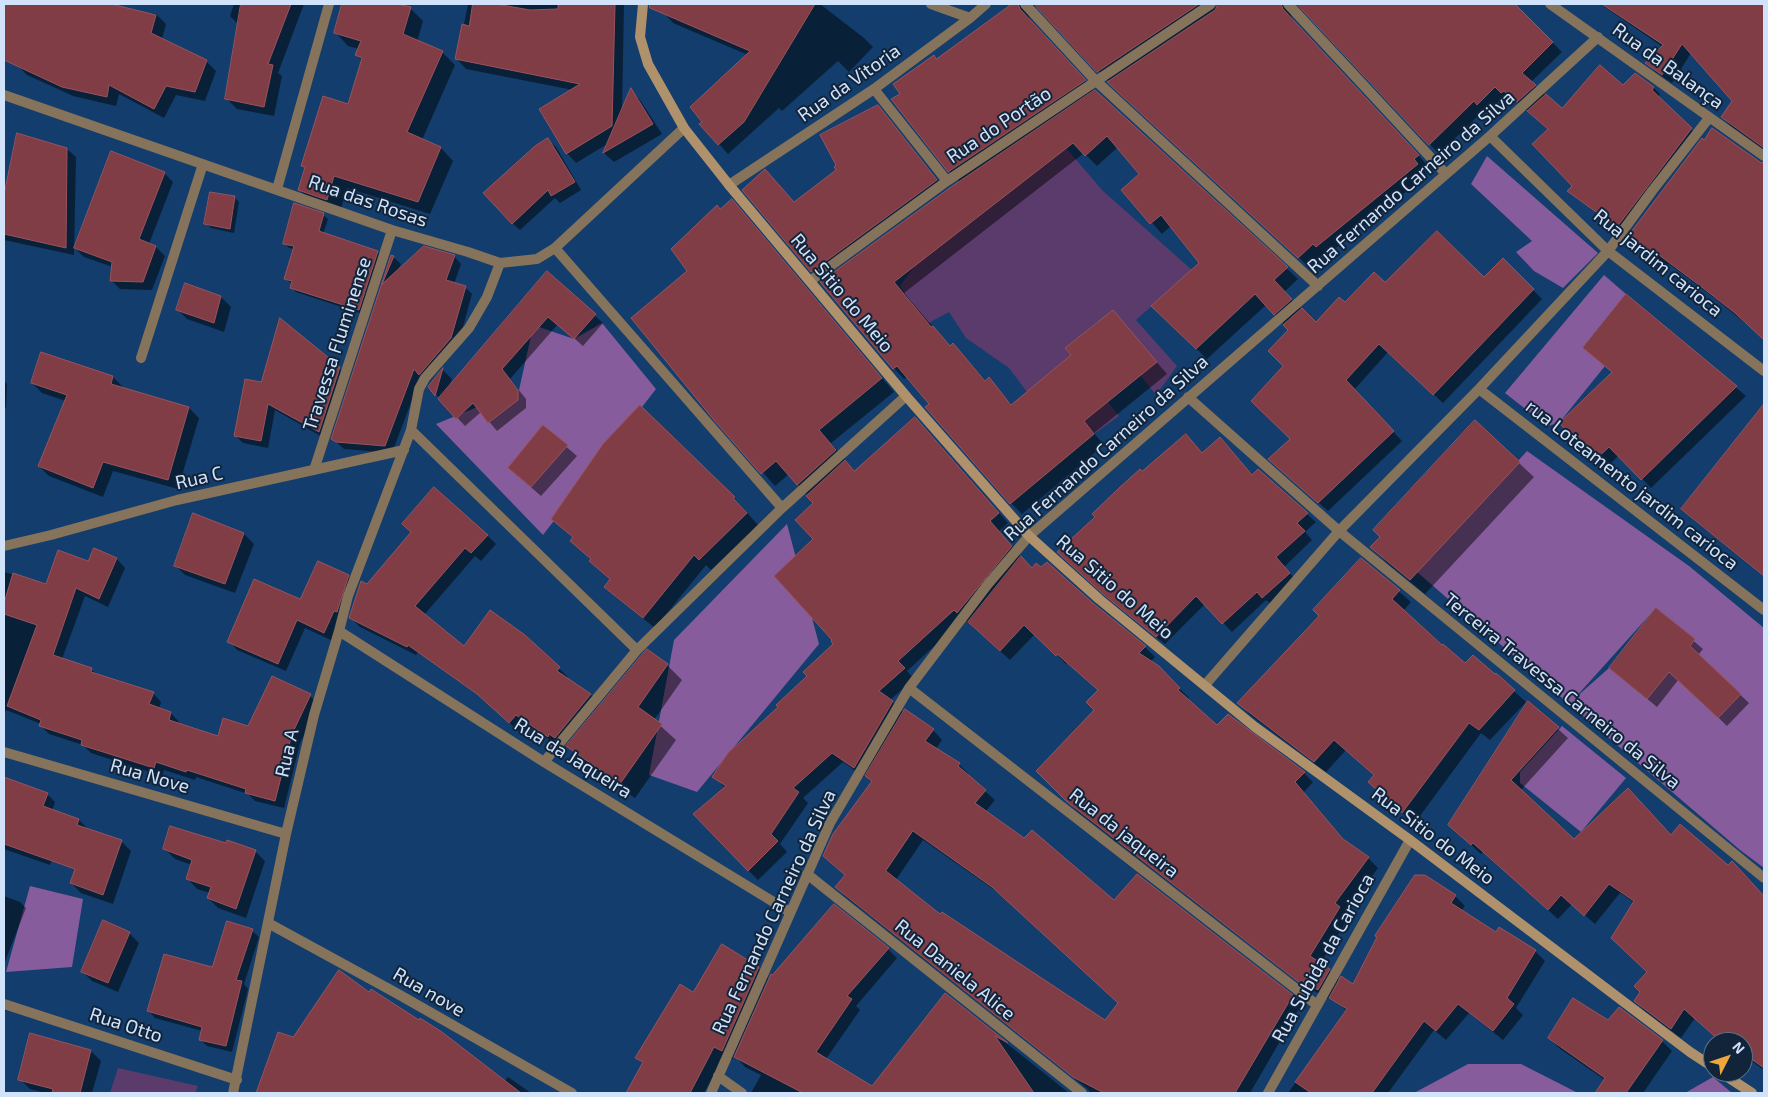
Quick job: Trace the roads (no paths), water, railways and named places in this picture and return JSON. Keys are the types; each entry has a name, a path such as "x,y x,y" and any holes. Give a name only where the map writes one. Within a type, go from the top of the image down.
{"street":[{"path":"277,189 329,4"},
{"name":"Rua Sitio do Meio","path":"643,4 640,37 648,64 684,128 729,185 906,396 1029,536 1099,599 1255,727 1410,840 1703,1060"},
{"path":"931,4 970,18"},
{"name":"Rua da Vitoria","path":"729,185 874,89 986,4"},
{"path":"1025,4 1095,80 1318,286"},
{"name":"Rua do Portão","path":"810,281 947,181 1211,4"},
{"path":"1288,4 1446,174"},
{"name":"Rua da Balança","path":"1550,4 1764,156"},
{"name":"Rua Fernando Carneiro da Silva","path":"711,1093 830,822 909,688 988,584 1029,536 1490,136 1598,37"},
{"path":"874,89 947,181"},
{"name":"Rua das Rosas","path":"4,95 392,230 500,263 537,259 555,248 684,128"},
{"path":"1205,686 1339,531 1479,389 1608,251 1652,190 1709,118"},
{"name":"Rua jardim carioca","path":"1490,136 1608,251 1764,371"},
{"path":"141,358 203,164"},
{"name":"Travessa Fluminense","path":"314,470 392,230"},
{"path":"555,248 782,508"},
{"name":"Rua A","path":"233,1093 286,834 314,715 348,596 411,430 415,405 422,383 469,328 486,298 500,263"},
{"name":"rua Loteamento jardim carioca","path":"1479,389 1764,610"},
{"path":"544,762 637,650 782,508 906,396"},
{"path":"1188,397 1339,531"},
{"path":"411,430 637,650"},
{"name":"Rua C","path":"4,546 177,500 404,450"},
{"name":"Terceira Travessa Carneiro da Silva","path":"1339,531 1764,878"},
{"name":"Rua da Jaqueira","path":"339,631 544,762 790,912"},
{"name":"Rua da jaqueira","path":"909,688 1317,1005"},
{"name":"Rua Nove","path":"4,752 286,834"},
{"name":"Rua Subida da Carioca","path":"1268,1093 1410,840"},
{"name":"Rua Daniela Alice","path":"807,874 1082,1093"},
{"name":"Rua nove","path":"268,922 572,1093"},
{"name":"Rua Otto","path":"4,1004 237,1080"},
{"path":"718,1076 742,1093"},
{"path":"1735,1082 1752,1093"}]}
